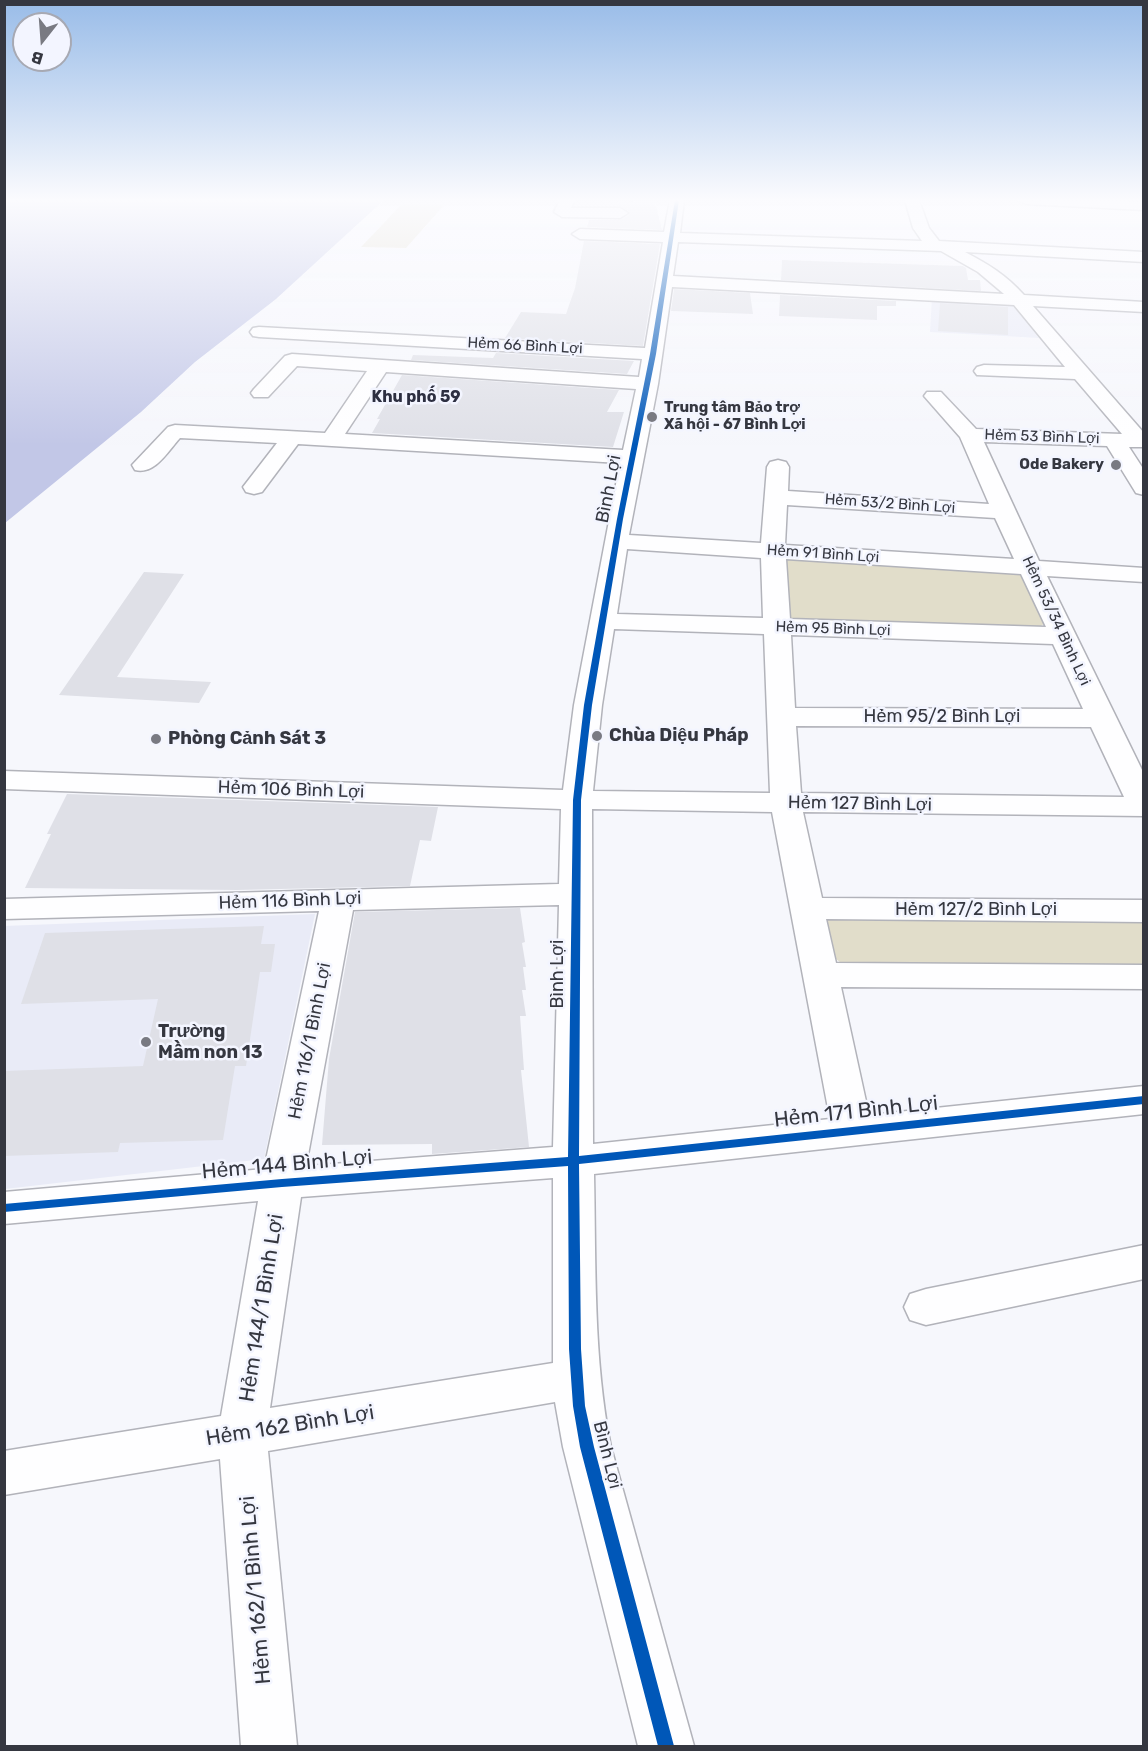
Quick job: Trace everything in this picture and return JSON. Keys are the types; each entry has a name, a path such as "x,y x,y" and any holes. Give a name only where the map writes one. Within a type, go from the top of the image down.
{"street":[{"name":"Bình Lợi","path":"664,282 651,369 616,541 588,705 577,800 573,1161 576,1378 579,1406 587,1447 666,1746"},
{"path":"766,282 776,287 1143,307"},
{"path":"776,282 776,287"},
{"path":"1002,282 1141,441"},
{"name":"Hẻm 66 Bình Lợi","path":"259,332 512,345 651,369"},
{"path":"331,440 396,339"},
{"path":"497,367 512,345"},
{"path":"261,393 292,360 651,369"},
{"path":"984,371 1081,373"},
{"name":"Hẻm 53/34 Bình Lợi","path":"934,396 970,435 1143,807"},
{"path":"143,465 175,431 632,458"},
{"name":"Hẻm 53 Bình Lợi","path":"970,435 1141,441"},
{"path":"254,487 292,438"},
{"path":"1114,440 1143,488"},
{"path":"778,467 773,551 786,802 852,1131"},
{"name":"Hẻm 53/2 Bình Lợi","path":"776,497 1004,512"},
{"name":"Hẻm 91 Bình Lợi","path":"616,541 1143,575"},
{"name":"Hẻm 95 Bình Lợi","path":"603,621 1063,636"},
{"name":"Hẻm 95/2 Bình Lợi","path":"782,717 1101,718"},
{"name":"Hẻm 106 Bình Lợi","path":"8,788 577,800"},
{"name":"Hẻm 127 Bình Lợi","path":"577,800 1143,807"},
{"name":"Hẻm 116 Bình Lợi","path":"4,909 575,894"},
{"name":"Hẻm 116/1 Bình Lợi","path":"282,1183 338,899"},
{"name":"Hẻm 127/2 Bình Lợi","path":"807,908 1143,911"},
{"path":"821,975 1143,977"},
{"name":"Hẻm 171 Bình Lợi","path":"573,1161 1143,1100"},
{"name":"Hẻm 144 Bình Lợi","path":"4,1208 282,1183 573,1161"},
{"name":"Hẻm 144/1 Bình Lợi","path":"243,1434 282,1183"},
{"path":"926,1307 1143,1262"},
{"name":"Hẻm 162 Bình Lợi","path":"4,1473 576,1378"},
{"name":"Hẻm 162/1 Bình Lợi","path":"243,1434 263,1745"}],"shaded area":[{"path":"932,296 1009,301 1039,338 930,332"},
{"path":"782,558 1024,574 1045,623 1037,629 794,622 787,618"},
{"name":"Trường Mầm non 13","path":"315,914 264,1159 5,1189 4,926"},
{"path":"833,917 1143,921 1143,968 841,963 831,955 822,923"}],"water":[{"path":"5,282 295,282 195,362 141,412 5,523"}],"building":[{"path":"576,282 654,282 643,346 505,338 521,312 566,314"},
{"path":"812,282 980,282 981,291"},
{"path":"674,289 750,293 753,314 671,311"},
{"path":"780,295 896,301 896,306 877,306 877,320 779,316"},
{"path":"940,303 1008,307 1008,335 938,331"},
{"path":"496,353 634,361 627,374 411,360 413,355 493,358"},
{"path":"402,375 619,390 607,412 624,412 613,447 372,433 380,419 377,419"},
{"path":"144,572 184,574 117,677 211,682 199,703 59,695"},
{"path":"67,794 438,807 431,841 420,840 410,886 237,890 25,888 51,834 47,834"},
{"path":"520,908 526,967 523,967 526,990 522,990 526,1016 520,1016 524,1070 521,1070 529,1147 432,1154 432,1144 322,1145 329,1059 355,912"},
{"path":"264,926 261,944 275,944 271,972 260,972 246,1066 235,1066 223,1140 120,1143 118,1152 4,1156 4,1071 143,1066 158,999 21,1004 45,933"}],"cycle path":[{"path":"664,282 588,705 577,800 573,1131 575,1349 579,1406 587,1447 666,1746"},
{"path":"4,1208 282,1183 573,1161 1144,1100"}],"place":[{"name":"Trung tâm Bảo trợ Xã hội - 67 Bình Lợi","path":"652,417"},
{"name":"Ode Bakery","path":"1116,465"},
{"name":"Chùa Diệu Pháp","path":"597,736"},
{"name":"Phòng Cảnh Sát 3","path":"156,739"},
{"name":"Trường Mầm non 13","path":"146,1042"}],"district":[{"name":"Khu phố 59","path":"416,397"}]}
